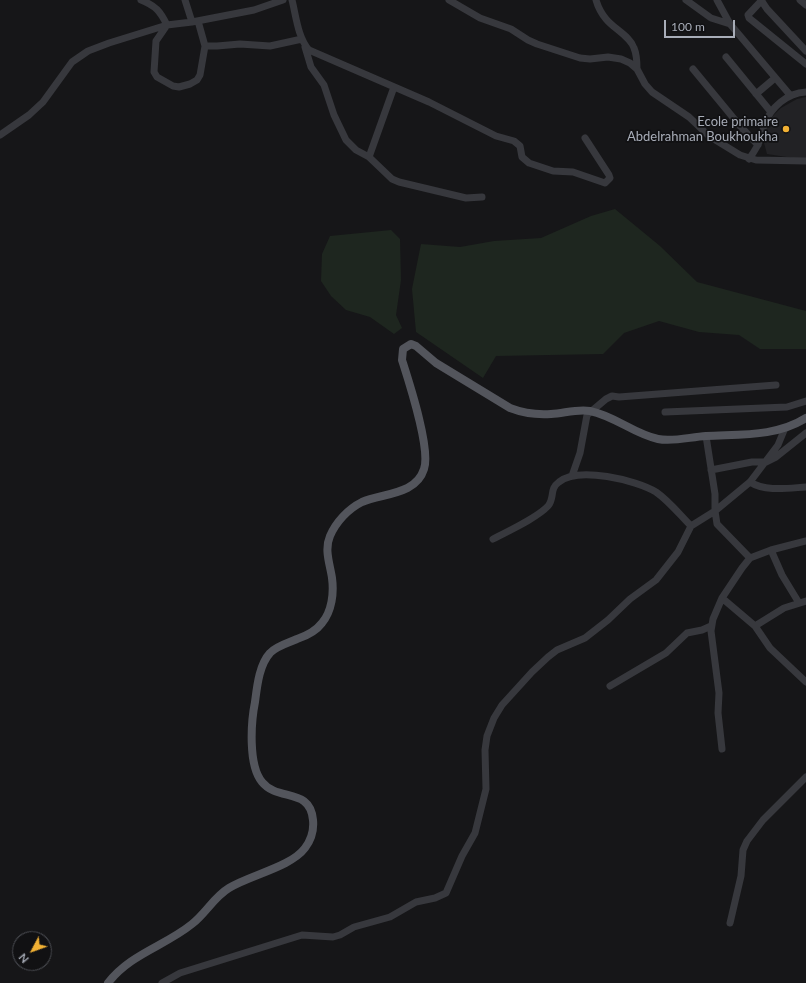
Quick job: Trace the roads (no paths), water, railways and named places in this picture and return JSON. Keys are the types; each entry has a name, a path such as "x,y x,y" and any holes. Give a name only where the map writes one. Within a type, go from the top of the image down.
{"main road":[{"path":"108,983 126,964 175,936 194,923 227,889 248,878 290,860 304,849 309,841 314,824 310,807 306,802 298,797 284,795 268,788 258,777 254,762 252,734 254,705 260,674 270,652 310,633 317,628 326,616 330,607 333,590 327,542 334,528 355,506 412,486 418,481 425,468 425,443 402,360 403,349 411,344 416,346 436,363 510,408 520,412 552,414 580,410 590,411 608,416 648,436 658,439 667,440 706,436 750,435 785,428 806,418"}],"street":[{"path":"141,0 157,8 167,25"},
{"path":"167,25 156,41 154,72 157,77 173,86 179,87 190,84 197,80 200,76 206,46 185,0"},
{"path":"0,135 29,115 43,102 72,62 88,51 167,25 195,22 254,10 283,0"},
{"path":"292,0 311,68 324,85 334,115 346,140 356,150 369,157 392,179 398,182 466,198 482,198"},
{"path":"449,0 480,18 511,30 537,44 580,58 590,59 608,57 621,59 630,63 637,69 645,84 652,92 689,117 709,136 740,155 749,159 806,161"},
{"path":"596,0 600,11 606,20 634,46 637,69"},
{"path":"686,0 712,18 730,24"},
{"path":"716,0 730,24 790,95"},
{"path":"804,46 766,8 761,0 748,15 749,18 806,64"},
{"path":"800,0 806,5"},
{"path":"206,46 240,44 270,46 303,42"},
{"path":"303,42 309,50 429,102 496,136 514,141 520,146 522,157 529,163 553,171 574,172 605,183 610,178 609,175 586,138"},
{"path":"726,57 771,112"},
{"path":"693,69 740,126 758,145"},
{"path":"756,94 775,78"},
{"path":"369,157 394,87"},
{"path":"749,159 758,145 763,126 771,112 790,95 806,92"},
{"path":"572,476 580,453 586,418 590,411 612,396 619,397 776,385"},
{"path":"665,412 787,407 806,401"},
{"path":"162,983 180,973 302,935 333,937 340,935 354,927 394,915 416,902 442,896 446,893 462,856 475,833 486,789 485,750 487,736 494,718 502,705 521,683 548,657 557,650 585,638 608,620 630,599 656,580 678,552 691,526 714,511 750,482 778,445 785,428"},
{"path":"711,470 752,462 766,462 776,457 806,433"},
{"path":"706,436 715,494 714,511 717,524 750,558"},
{"path":"493,539 547,508 551,502 552,489 558,482 572,476 602,476 629,481 654,491 691,526"},
{"path":"750,482 756,486 766,488 806,487"},
{"path":"722,749 718,712 719,693 711,631 713,619 722,598 750,558 771,550 806,541"},
{"path":"755,626 784,608 802,602 782,575 771,550"},
{"path":"722,598 755,626 770,648 806,682"},
{"path":"610,686 666,653 687,633 712,626"},
{"path":"730,922 741,876 743,850 747,841 763,820 806,777"}],"place":[{"name":"Ecole primaire Abdelrahman Boukhoukha","path":"786,129"}]}
